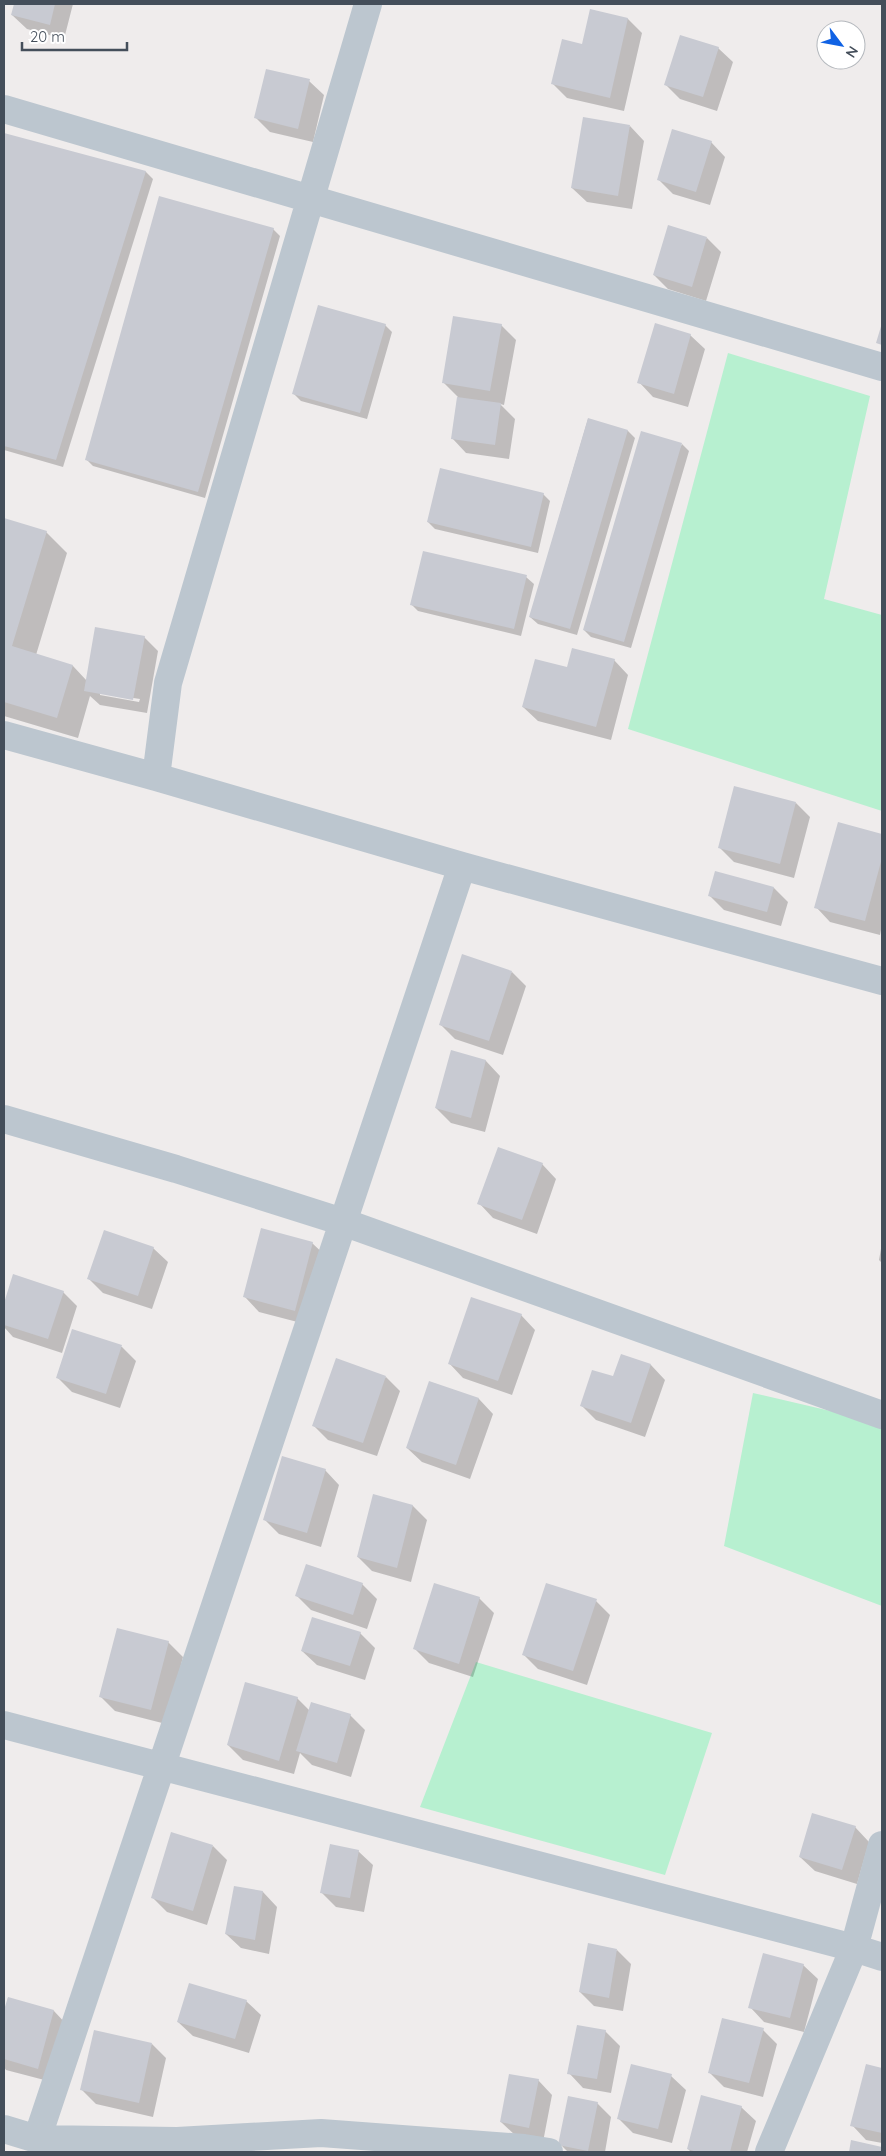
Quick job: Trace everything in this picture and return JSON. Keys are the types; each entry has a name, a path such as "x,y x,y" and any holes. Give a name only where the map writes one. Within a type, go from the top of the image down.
{"street":[{"path":"156,777 168,683 368,4"},
{"path":"4,109 882,367"},
{"path":"4,736 156,777 462,866 882,981"},
{"path":"37,2139 462,866"},
{"path":"4,1119 176,1169 343,1222 882,1415"},
{"path":"4,1725 854,1948 882,1957"},
{"path":"769,2152 854,1948 882,1845"},
{"path":"4,2129 37,2139 176,2147 321,2133 524,2148 549,2152"}],"green space":[{"path":"728,353 870,396 824,599 882,615 882,811 628,729"},
{"path":"753,1393 882,1423 882,1606 724,1546"},
{"path":"476,1662 712,1733 665,1875 420,1807"}],"building":[{"path":"14,4 55,4 50,25 11,15"},
{"path":"590,9 628,18 610,98 551,84 562,39 582,44"},
{"path":"680,35 719,47 703,97 664,85"},
{"path":"266,69 310,79 298,129 254,118"},
{"path":"583,117 630,125 618,196 571,188"},
{"path":"672,129 712,141 696,192 657,180"},
{"path":"4,133 146,171 56,460 4,446"},
{"path":"159,196 274,228 198,492 85,460"},
{"path":"668,225 707,237 692,287 653,275"},
{"path":"318,305 386,324 360,413 292,394"},
{"path":"453,316 502,324 490,391 442,383"},
{"path":"655,323 691,334 674,394 637,383"},
{"path":"882,323 882,345 876,343"},
{"path":"457,397 501,403 495,445 451,439"},
{"path":"588,418 628,430 570,629 529,617"},
{"path":"641,431 682,443 624,642 583,630"},
{"path":"440,468 544,493 531,547 427,522"},
{"path":"4,518 47,531 12,646 73,665 57,718 4,702"},
{"path":"423,551 527,575 514,629 410,605"},
{"path":"95,627 145,636 133,700 84,691"},
{"path":"572,648 615,659 596,727 522,707 535,659 567,667"},
{"path":"734,786 796,802 780,864 718,848"},
{"path":"838,822 882,834 882,858 865,921 814,908"},
{"path":"715,871 774,887 767,912 708,896"},
{"path":"462,954 512,971 489,1041 439,1025"},
{"path":"451,1050 486,1060 471,1118 435,1108"},
{"path":"498,1147 543,1163 522,1220 477,1204"},
{"path":"261,1228 313,1242 295,1311 243,1297"},
{"path":"104,1230 154,1247 138,1296 87,1279"},
{"path":"13,1274 64,1291 48,1339 4,1325 4,1303"},
{"path":"471,1297 522,1314 498,1381 448,1364"},
{"path":"72,1329 122,1345 106,1394 56,1378"},
{"path":"621,1354 651,1364 631,1423 580,1406 592,1370 613,1376"},
{"path":"336,1358 386,1376 363,1443 312,1426"},
{"path":"429,1381 479,1398 456,1465 406,1448"},
{"path":"282,1456 326,1469 307,1533 263,1520"},
{"path":"373,1494 413,1505 397,1568 357,1557"},
{"path":"306,1564 363,1583 353,1615 295,1596"},
{"path":"434,1583 480,1597 459,1664 413,1649"},
{"path":"546,1583 597,1599 573,1671 522,1655"},
{"path":"312,1617 361,1632 350,1666 301,1651"},
{"path":"117,1628 169,1641 151,1710 99,1697"},
{"path":"245,1682 298,1697 279,1761 227,1745"},
{"path":"311,1702 351,1714 337,1763 296,1751"},
{"path":"812,1813 856,1826 842,1870 799,1857"},
{"path":"171,1832 213,1845 193,1911 151,1898"},
{"path":"330,1844 359,1850 350,1898 320,1893"},
{"path":"234,1886 263,1891 255,1940 225,1934"},
{"path":"588,1943 617,1949 609,1998 579,1992"},
{"path":"763,1953 804,1964 790,2018 748,2008"},
{"path":"189,1983 247,2000 235,2039 177,2022"},
{"path":"8,1997 54,2010 38,2069 4,2059 4,2010"},
{"path":"722,2018 764,2028 749,2083 708,2073"},
{"path":"577,2025 606,2030 597,2079 567,2074"},
{"path":"94,2030 152,2043 139,2103 80,2090"},
{"path":"631,2064 672,2074 658,2129 617,2119"},
{"path":"866,2064 882,2068 882,2133 850,2126"},
{"path":"509,2074 539,2079 529,2128 500,2122"},
{"path":"701,2095 742,2106 730,2152 697,2152 687,2149"},
{"path":"568,2096 598,2102 588,2151 558,2145"},
{"path":"851,2140 882,2147 882,2152 849,2152"}]}
